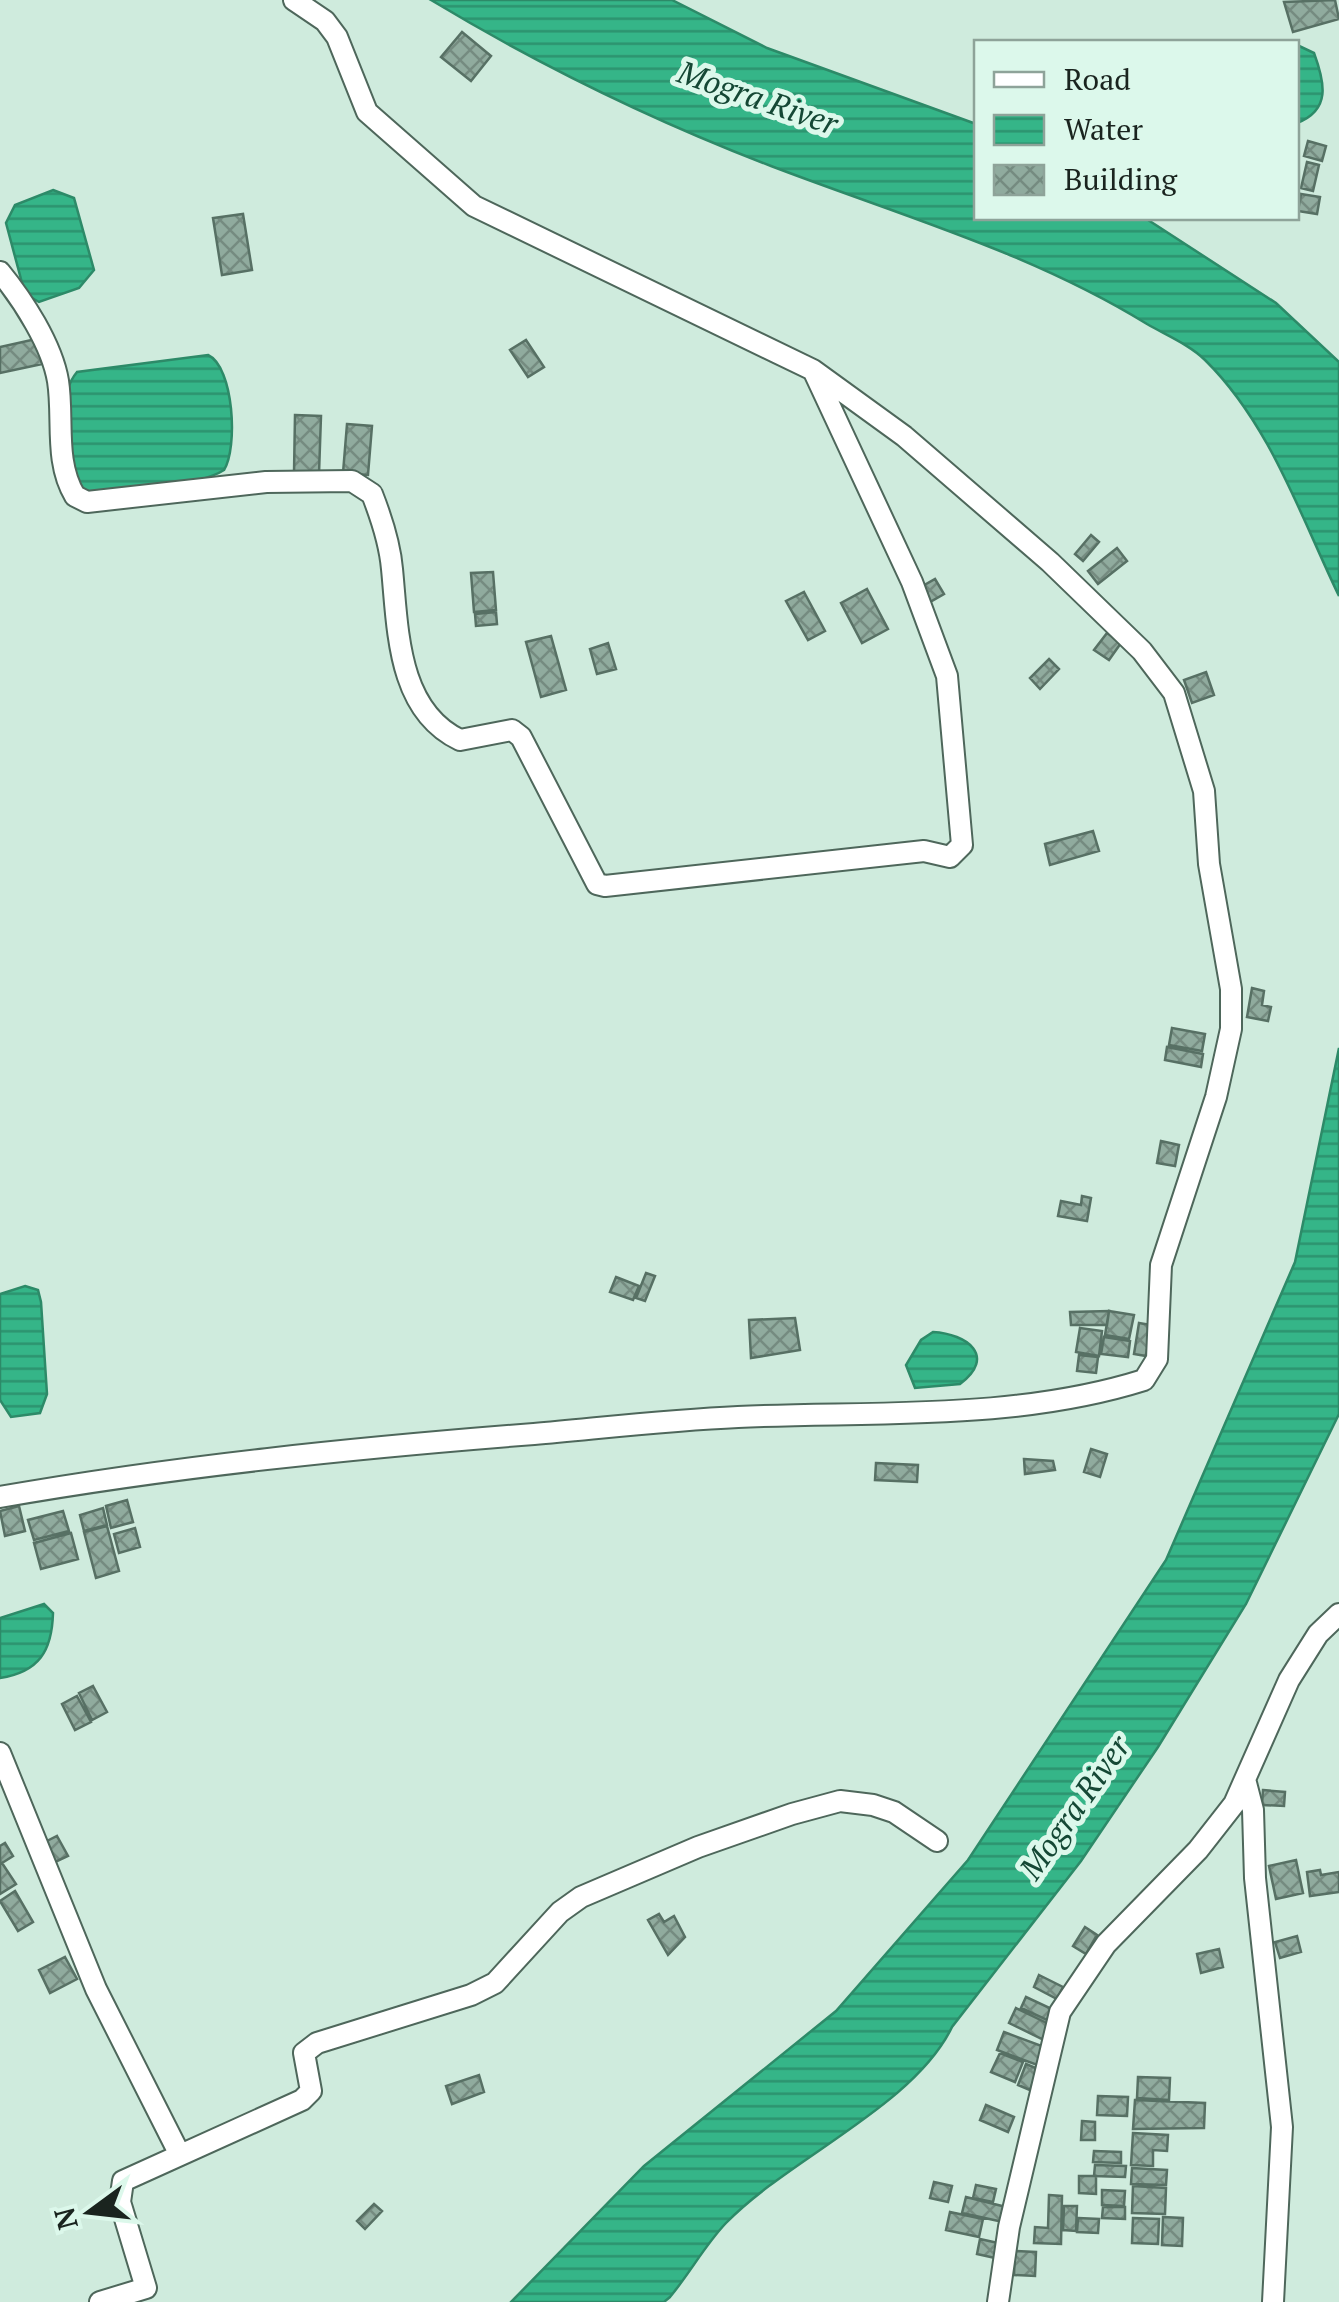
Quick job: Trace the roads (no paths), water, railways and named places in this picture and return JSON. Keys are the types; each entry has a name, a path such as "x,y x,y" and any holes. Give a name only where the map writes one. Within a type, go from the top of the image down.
{"street":[{"path":"0,1498 211,1464 422,1442 736,1417 935,1413 1115,1388 1144,1380 1153,1370 1162,1265 1216,1097 1231,1030 1229,975 1209,864 1204,790 1174,693 1142,651 1050,562 904,436 813,370 474,206 374,120 355,87 337,37 325,21 294,0"},
{"path":"0,272 36,326 58,380 58,422 75,496 87,502 266,482 352,480 372,494 392,566 402,660 431,722 460,740 512,730 521,738 596,884 604,886 924,851 950,857 962,844 947,676 912,582 813,370"},
{"path":"998,2302 1009,2227 1060,2012 1106,1944 1198,1850 1246,1783 1256,1747 1288,1680 1318,1634 1339,1614"},
{"path":"0,1753 96,1989 180,2155"},
{"path":"1246,1783 1253,1810 1282,2127 1273,2302"},
{"path":"100,2302 146,2288 120,2202 123,2181 302,2100 310,2091 303,2061 307,2049 378,2022 481,1991 494,1983 572,1902 698,1846 840,1801 894,1812 937,1841"}],"water":[{"name":"Mogra River","path":"431,0 672,0 767,48 974,123 974,220 1148,220 1276,303 1339,362 1339,596 1266,441 1228,385 1192,350 1103,299 1010,255 684,130 513,47"},
{"path":"1299,46 1314,53 1321,75 1320,103 1299,122"},
{"path":"53,190 74,198 94,270 79,288 39,302 25,294 6,223 15,205"},
{"path":"208,355 223,375 231,409 231,444 224,470 176,485 81,492 65,414 70,384 77,372"},
{"name":"Mogra River","path":"1339,1048 1339,1414 1246,1604 1158,1747 1081,1861 934,2055 880,2107 752,2199 711,2240 670,2297 664,2302 511,2302 644,2166 836,2011 968,1860 1166,1560 1295,1262"},
{"path":"25,1286 38,1290 41,1302 47,1394 40,1413 11,1417 0,1400 0,1294"},
{"path":"933,1332 966,1342 977,1356 976,1364 960,1384 915,1388 906,1365 921,1340"},
{"path":"44,1604 53,1613 46,1649 25,1671 0,1678 0,1618"}]}
